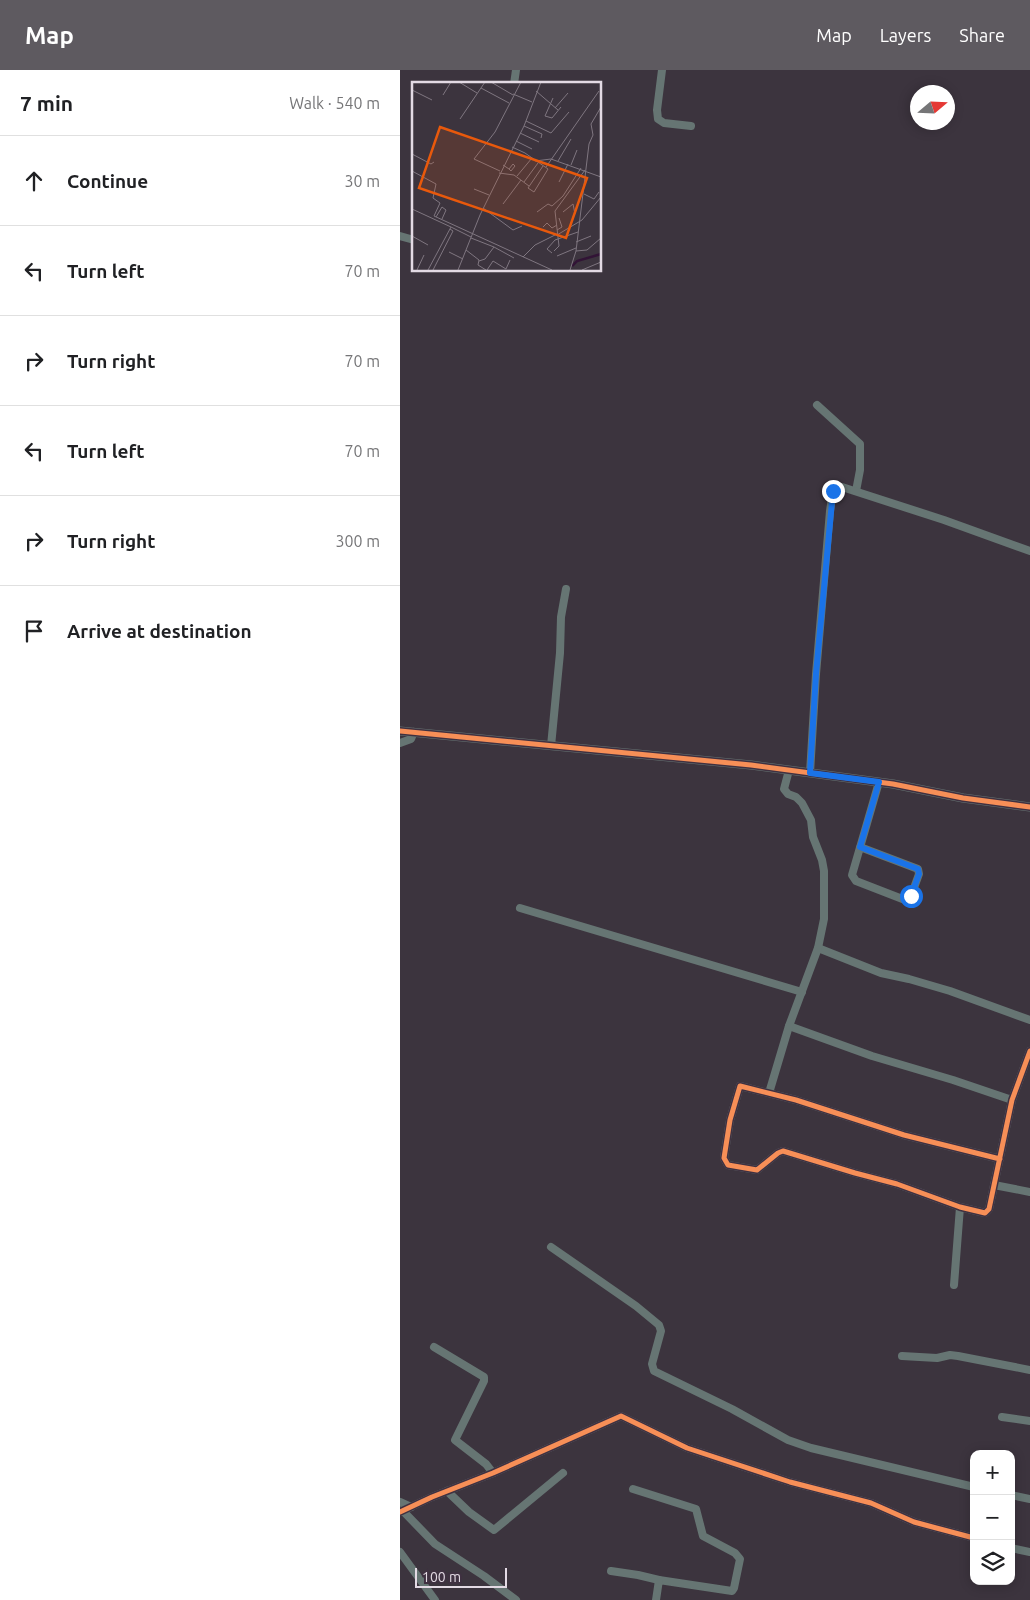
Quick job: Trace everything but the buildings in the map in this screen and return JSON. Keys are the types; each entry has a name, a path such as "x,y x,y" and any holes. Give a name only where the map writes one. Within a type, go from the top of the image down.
{"street":[{"path":"662,70 657,110 658,119 664,123 691,126"},
{"path":"817,405 860,444 860,470 856,491"},
{"path":"810,773 816,674 833,491 835,488 842,487 856,491 944,520 1030,552"},
{"path":"551,746 560,653 560,632 566,589"},
{"path":"400,731 639,753 789,770 879,782 964,798 1030,807"},
{"path":"400,743 411,739 414,732"},
{"path":"768,1093 789,1026 818,948 824,919 824,871 822,860 813,837 809,814 802,803 784,790 789,770"},
{"path":"860,847 918,869 919,874 910,899 905,900 853,879 852,875 860,847 879,782"},
{"path":"520,908 802,992"},
{"path":"818,948 881,973 950,991 1030,1020"},
{"path":"789,1026 872,1056 1012,1100"},
{"path":"1000,1159 913,1137 796,1100 740,1086 730,1120 724,1158 728,1165 758,1170 782,1151 897,1184 960,1207 985,1213 988,1210 994,1185 1000,1159 1012,1100 1027,1066 1030,1051"},
{"path":"994,1185 1030,1192"},
{"path":"954,1285 960,1207"},
{"path":"551,1247 636,1306 659,1325 660,1331 652,1364 654,1370 732,1408 788,1440 811,1448 970,1486"},
{"path":"434,1348 484,1377 484,1381 455,1440 486,1464 493,1473"},
{"path":"902,1356 937,1358 950,1355 1030,1370"},
{"path":"516,1600 484,1576 435,1544 401,1512 621,1416 687,1448 790,1482 871,1503 914,1522 970,1537"},
{"path":"1002,1417 1030,1421"},
{"path":"447,1491 469,1512 494,1530 563,1473"},
{"path":"610,1571 732,1591 734,1588 740,1558 735,1553 715,1544 704,1536 696,1509 633,1489"},
{"path":"1015,1496 1030,1499"},
{"path":"400,1502 411,1507"},
{"path":"1015,1549 1030,1552"},
{"path":"400,1552 435,1600"},
{"path":"656,1600 659,1580"}],"cycle path":[{"path":"400,731 751,765 893,784 963,798 1030,807"},
{"path":"1000,1159 904,1135 796,1100 740,1086 730,1120 724,1158 728,1165 757,1170 783,1151 897,1184 960,1207 985,1213 989,1209 1012,1100 1030,1051"},
{"path":"400,1512 621,1416 687,1448 790,1482 871,1503 914,1522 970,1537"}],"route":[{"path":"833,491 816,674 810,773 879,782 860,847 916,867 919,874 911,896"}]}
